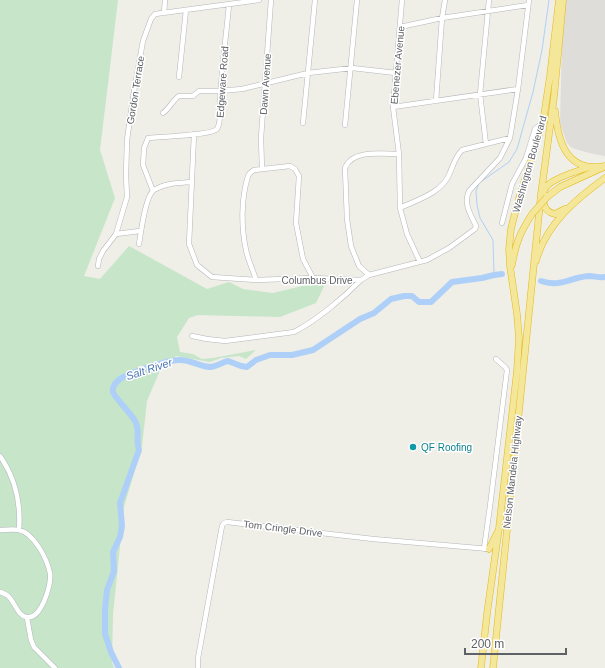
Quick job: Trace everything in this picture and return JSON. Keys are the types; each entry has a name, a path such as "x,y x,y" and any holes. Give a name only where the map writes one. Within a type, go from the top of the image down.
{"highway":[{"name":"Washington Boulevard","path":"512,281 509,255 511,229 543,122 559,0"},
{"name":"Washington Boulevard","path":"533,276 541,194 554,97 563,0"},
{"path":"554,97 559,138 568,155 579,164 605,166"},
{"path":"575,203 560,212 552,213 545,208 543,199 544,191 547,186 554,181 590,166"},
{"path":"512,281 514,250 518,237 532,214 547,197 560,188 605,166"},
{"path":"533,276 537,258 552,228 562,214 588,190 605,178"},
{"name":"Nelson Mandela Highway","path":"493,668 533,276"},
{"name":"Nelson Mandela Highway","path":"482,668 487,614 499,528 517,371 517,314 512,281"},
{"path":"486,549 499,528"}],"street":[{"path":"164,13 165,0"},
{"name":"Gordon Terrace","path":"98,266 99,259 103,251 116,234 127,196 127,140 143,41 151,19 155,14 259,0"},
{"name":"Dawn Avenue","path":"262,169 261,138 271,0"},
{"path":"303,123 315,0"},
{"path":"345,125 352,68 357,0"},
{"name":"Ebenezer Avenue","path":"402,0 393,107 399,154 400,208 407,234 420,262"},
{"path":"436,101 442,18 445,0"},
{"path":"486,144 480,94 489,0"},
{"path":"400,27 442,18 488,12 528,3"},
{"name":"Columbus Drive","path":"194,134 189,244 198,265 212,277 256,280 313,278 360,280 369,275 427,260 448,248 475,229 476,226 469,212 466,197 500,158 510,138 518,89 528,3"},
{"name":"Edgeware Road","path":"153,191 143,165 143,152 146,140 148,138 194,134 213,131 217,128 219,123 220,91 229,4"},
{"path":"179,76 186,10"},
{"path":"163,113 179,96 193,96 199,91 242,89 308,73 352,68 396,72"},
{"path":"393,107 518,89"},
{"path":"502,223 512,184 526,158 535,129 543,122"},
{"path":"400,208 439,188 449,177 455,161 462,150 510,138"},
{"path":"369,275 359,266 352,246 347,219 345,168 351,159 363,154 399,154"},
{"path":"256,280 245,246 243,233 243,207 248,176 254,170 290,166 295,169 300,176 296,223 304,258 313,278"},
{"path":"139,244 140,231 148,201 153,191 168,184 191,182"},
{"path":"116,234 140,231"},
{"path":"192,336 225,341 294,332 329,308 360,280"},
{"path":"486,549 507,370 496,359"},
{"path":"0,456 7,467 18,497 20,518 19,530"},
{"name":"Tom Cringle Drive","path":"198,668 198,658 222,526 224,523 227,522 373,539 486,549"},
{"path":"0,530 19,530 33,538 45,557 50,574 47,594 39,611 32,617 27,618 22,616 9,596 0,592"},
{"path":"27,618 31,640 34,647 55,668"}],"shaded area":[{"path":"563,0 605,0 605,156 572,148 567,143 560,123"}],"green space":[{"path":"0,0 118,0 100,150 115,198 84,276 100,279 129,246 207,289 229,282 243,289 273,293 327,280 316,303 280,317 198,315 189,318 177,337 180,352 193,354 202,359 256,350 246,359 239,356 221,358 210,362 176,356 161,368 147,401 142,446 124,507 113,614 112,662 114,668 0,668"}],"waterway":[{"path":"482,181 509,162 517,149 533,92 542,50 549,0"},
{"path":"479,183 476,191 477,205 480,218 493,240 494,275"},
{"name":"Salt River","path":"119,668 111,652 105,634 105,609 107,590 114,571 113,552 120,537 122,526 120,503 139,450 137,425 113,392 117,381 124,376 139,370 173,361 182,360 211,367 228,361 247,367 256,360 270,355 292,355 313,350 360,319 374,313 391,299 412,296 419,302 431,302 452,282 502,274"},
{"name":"Salt River","path":"541,281 548,283 560,283 589,276 605,277"}],"place":[{"name":"QF Roofing","path":"413,447"}]}
